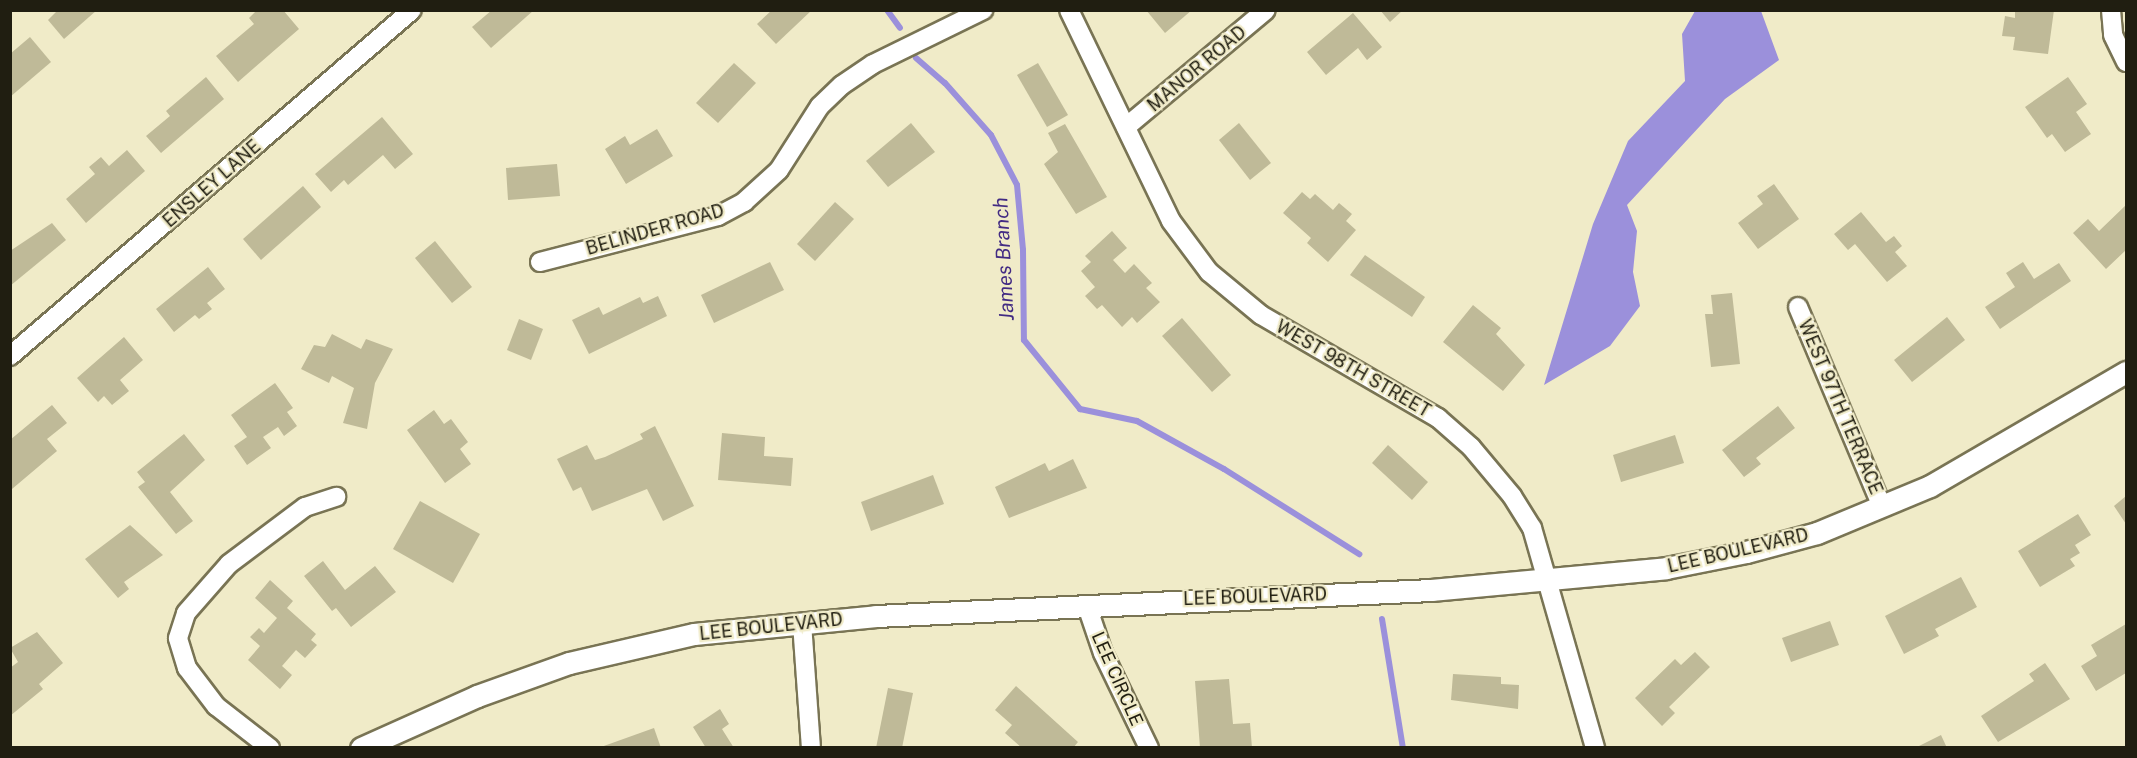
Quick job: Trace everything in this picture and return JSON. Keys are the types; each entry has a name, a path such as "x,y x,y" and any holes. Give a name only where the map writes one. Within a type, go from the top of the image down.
{"street":[{"name":"ENSLEY LANE","path":"10,356 412,10"},
{"name":"BELINDER ROAD","path":"540,262 718,216 744,202 778,170 820,106 842,85 873,63 983,10"},
{"name":"WEST 98TH STREET","path":"1069,10 1171,221 1209,272 1261,315 1387,384 1471,447 1532,528 1595,747"},
{"name":"MANOR ROAD","path":"1126,127 1266,10"},
{"path":"2111,10 2113,35 2127,62"},
{"name":"WEST 97TH TERRACE","path":"1798,306 1882,507"},
{"name":"LEE BOULEVARD","path":"361,747 477,696 569,663 694,634 802,622 1036,606 1088,609 1153,600 1549,581 1666,568 1746,552 1817,533 1882,507 1971,465 2127,372"},
{"path":"270,747 216,706 187,668 178,638 186,613 229,564 305,507 336,497"},
{"name":"LEE CIRCLE","path":"1088,609 1103,653 1149,747"},
{"path":"802,622 811,747"}],"shaded area":[{"path":"1695,11 1761,11 1779,60 1725,99 1627,205 1637,231 1633,272 1640,306 1610,346 1544,385 1593,224 1628,141 1685,81 1682,34"}],"building":[{"path":"58,10 97,10 64,39 48,20"},
{"path":"257,10 283,10 299,29 238,82 216,56 254,24 249,18"},
{"path":"492,10 534,10 491,48 472,27"},
{"path":"772,10 812,10 776,44 757,24"},
{"path":"1146,10 1192,10 1165,33"},
{"path":"1380,10 1403,10 1390,22"},
{"path":"2015,10 2054,10 2048,54 2013,50 2015,37 2002,36 2005,16 2015,18"},
{"path":"1353,13 1382,47 1367,60 1358,48 1326,75 1307,52"},
{"path":"30,37 51,62 10,97 10,54"},
{"path":"734,63 756,83 718,123 696,103"},
{"path":"1038,63 1068,115 1047,127 1017,75"},
{"path":"206,77 224,99 161,153 146,136 170,116 166,111"},
{"path":"2068,77 2087,104 2076,112 2091,134 2065,152 2052,134 2047,138 2025,107"},
{"path":"382,117 413,154 395,169 383,155 348,185 344,180 331,192 315,174"},
{"path":"911,123 935,152 888,187 866,161"},
{"path":"1239,123 1271,163 1250,180 1219,140"},
{"path":"1065,124 1107,197 1076,214 1044,164 1058,152 1048,133"},
{"path":"657,129 673,156 626,184 605,149 625,136 630,145"},
{"path":"127,150 145,171 86,223 66,199 95,174 89,167 101,157 109,166"},
{"path":"557,164 560,196 508,200 506,168"},
{"path":"1774,184 1799,219 1758,249 1738,223 1763,204 1757,196"},
{"path":"303,186 321,207 261,260 243,239"},
{"path":"1302,192 1310,199 1315,194 1333,210 1339,203 1352,214 1346,221 1356,230 1328,262 1307,243 1311,238 1283,213"},
{"path":"835,202 854,219 815,261 797,244"},
{"path":"2126,205 2126,250 2106,269 2073,233 2088,219 2099,231"},
{"path":"1861,212 1886,242 1894,236 1902,246 1895,252 1907,266 1887,282 1855,244 1848,250 1834,234"},
{"path":"52,223 66,240 10,286 10,251"},
{"path":"1112,231 1127,248 1113,260 1125,273 1134,264 1152,283 1146,288 1160,302 1137,323 1132,317 1122,327 1102,305 1097,309 1085,296 1095,287 1081,271 1091,262 1085,256"},
{"path":"435,241 472,287 452,303 415,258"},
{"path":"1365,255 1425,297 1412,317 1350,275"},
{"path":"770,262 784,290 714,323 701,295"},
{"path":"2023,262 2034,279 2059,263 2071,281 2000,329 1985,307 2015,287 2006,273"},
{"path":"208,267 225,289 207,303 212,309 199,319 195,315 174,332 156,309"},
{"path":"1732,293 1740,364 1711,367 1705,314 1713,314 1711,295"},
{"path":"658,296 667,316 589,354 572,320 599,307 603,315 640,297 643,303"},
{"path":"1473,305 1501,328 1496,334 1525,365 1503,391 1443,342"},
{"path":"1947,317 1965,340 1912,382 1894,360"},
{"path":"1182,318 1231,375 1212,392 1162,336"},
{"path":"519,319 543,329 531,360 507,350"},
{"path":"332,334 361,349 366,339 393,349 375,383 367,429 343,423 354,388 332,376 329,383 301,369 314,345 325,347"},
{"path":"124,337 143,360 120,380 129,391 112,405 104,396 98,402 77,378"},
{"path":"275,383 293,408 287,412 297,426 284,436 278,427 263,437 271,448 247,465 234,446 247,437 231,415"},
{"path":"52,405 67,423 47,439 57,451 12,489 10,440"},
{"path":"1778,406 1795,428 1756,458 1761,464 1744,477 1722,450"},
{"path":"434,410 444,424 451,419 468,442 460,449 471,464 445,483 407,430"},
{"path":"655,426 694,506 663,521 647,489 592,511 581,487 573,491 557,459 587,445 595,460 605,457 643,439 640,434"},
{"path":"722,433 765,437 764,456 793,458 791,486 718,480"},
{"path":"184,434 205,460 170,492 193,521 176,534 138,487 145,482 137,472"},
{"path":"1675,435 1684,463 1621,482 1613,455"},
{"path":"1388,445 1428,482 1412,500 1372,463"},
{"path":"1073,459 1087,488 1009,518 995,487 1045,463 1049,471"},
{"path":"933,475 944,504 871,531 861,502"},
{"path":"2126,496 2126,524 2114,506"},
{"path":"420,501 480,534 453,583 393,549"},
{"path":"2078,514 2091,535 2075,545 2080,553 2070,559 2075,566 2040,587 2018,551"},
{"path":"130,525 163,555 124,582 129,589 118,598 85,559"},
{"path":"323,561 345,590 375,566 396,592 351,627 336,608 332,611 304,576"},
{"path":"1961,577 1977,607 1935,629 1939,636 1904,654 1885,616"},
{"path":"270,580 293,601 287,608 316,634 311,640 317,645 305,658 296,650 282,666 292,675 280,689 248,660 260,646 250,637 259,628 264,633 277,618 255,598"},
{"path":"1830,621 1839,645 1791,662 1782,638"},
{"path":"2126,624 2126,673 2096,691 2081,666 2097,656 2091,645"},
{"path":"37,632 63,663 39,684 43,689 10,716 10,668 18,662 10,648"},
{"path":"1695,652 1710,667 1669,707 1675,713 1662,726 1635,698 1675,659 1681,665"},
{"path":"2045,663 2070,699 1998,742 1981,716 2034,681 2029,674"},
{"path":"1453,674 1501,677 1501,684 1519,685 1518,709 1451,700"},
{"path":"1229,679 1233,724 1250,723 1252,748 1200,748 1195,681"},
{"path":"1016,686 1078,742 1073,748 1022,748 1005,733 1012,725 995,710"},
{"path":"888,688 913,693 902,748 876,748"},
{"path":"720,709 729,724 722,729 734,748 706,748 693,727"},
{"path":"654,728 661,748 601,748 601,747"},
{"path":"1941,735 1947,748 1915,748"}],"waterway":[{"name":"James Branch","path":"887,10 900,28"},
{"name":"James Branch","path":"916,58 945,83 991,135 1017,185 1023,250 1024,340 1080,409 1137,421 1224,469 1359,554"},
{"name":"James Branch","path":"1382,619 1403,748"}]}
